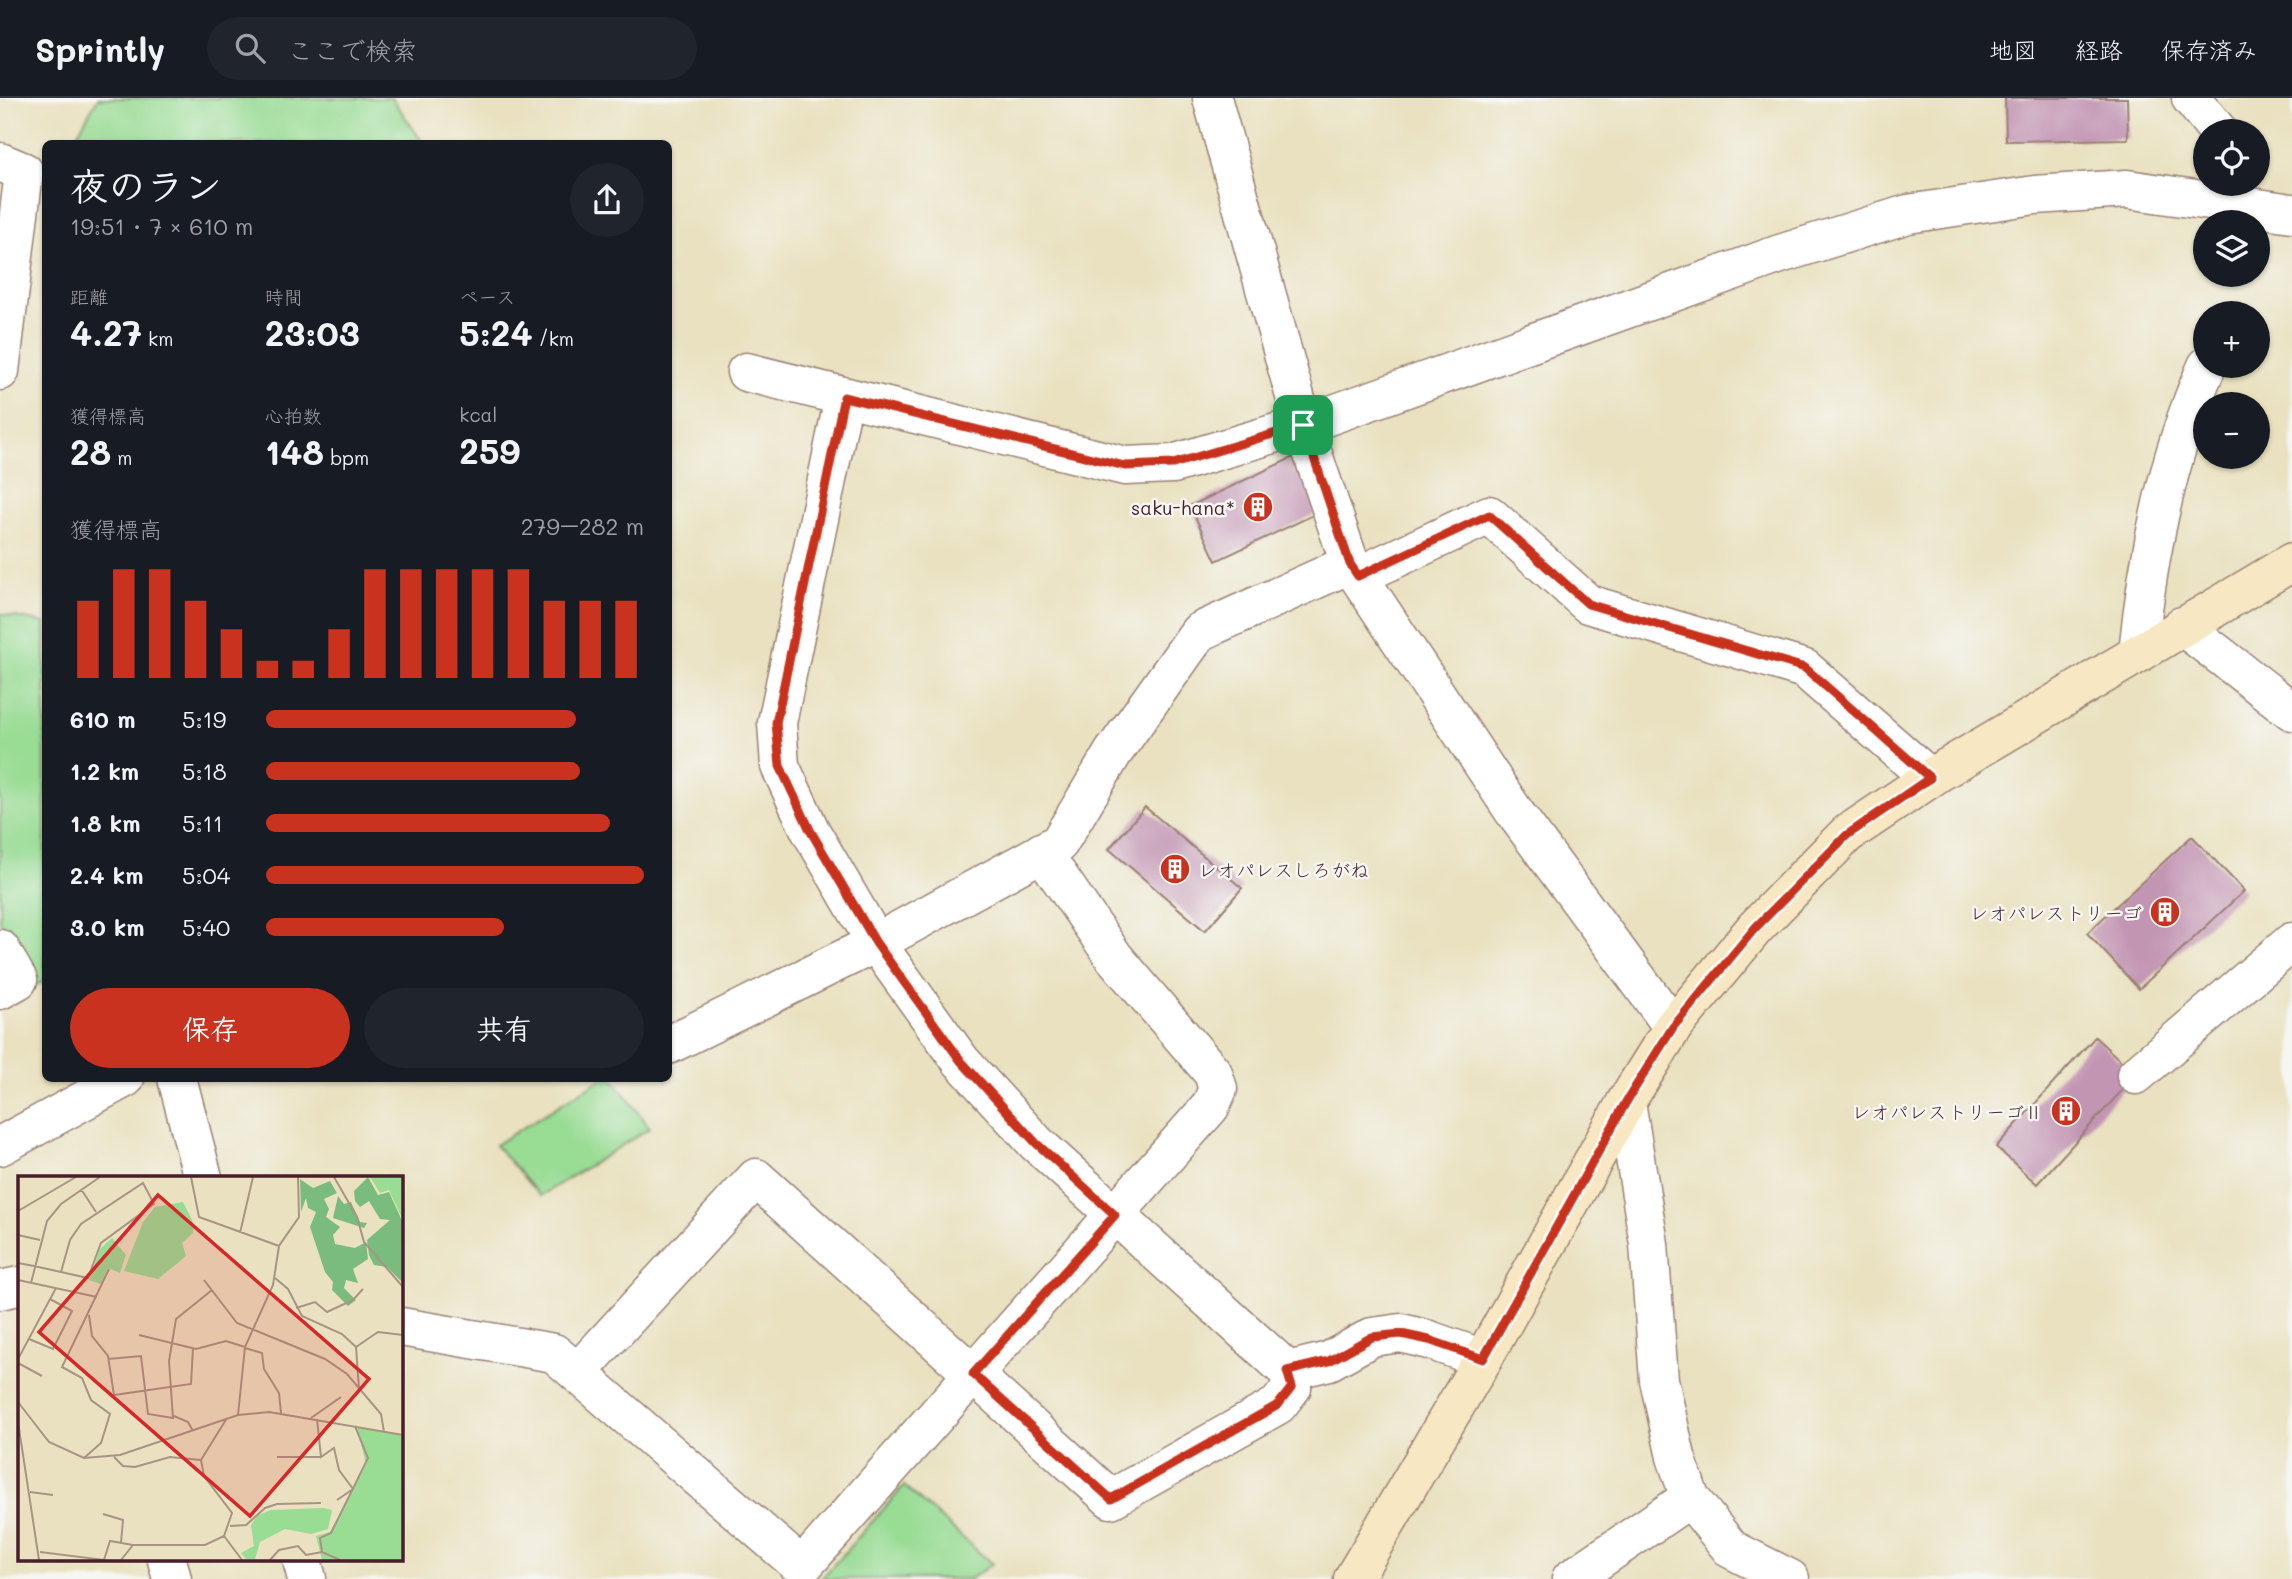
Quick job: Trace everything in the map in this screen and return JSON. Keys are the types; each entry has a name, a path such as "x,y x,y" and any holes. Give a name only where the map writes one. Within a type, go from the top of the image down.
{"street":[{"path":"1212,98 1303,425 1354,570 1515,813 1673,1027"},
{"path":"2190,98 2208,119"},
{"path":"0,162 24,172 0,371"},
{"path":"746,372 1125,466 1173,464 1303,425 1780,254 1908,214 2035,195 2127,189 2276,202"},
{"path":"2138,652 2144,593 2170,467 2187,411 2202,378"},
{"path":"577,1373 756,1178 1111,1499 1278,1405 1292,1387 1287,1371 1036,1143 961,1061 876,943 810,830 780,766 776,723 844,397"},
{"path":"672,1043 876,943 1059,843 1113,753 1199,632 1489,515 1588,604 1805,668 1930,778"},
{"path":"1353,1579 1483,1359 1626,1102 1673,1027 1755,928 1847,835 1930,778 2292,562"},
{"path":"2182,626 2292,710"},
{"path":"402,1327 554,1353 802,1567 1210,1107 1218,1088 1213,1073 1114,957 1042,852"},
{"path":"2136,1075 2292,942"},
{"path":"0,949 18,980 0,990"},
{"path":"0,1146 118,1082"},
{"path":"178,1082 202,1176"},
{"path":"1626,1102 1649,1244 1659,1380 1676,1457 1690,1498 1731,1549 1790,1579"},
{"path":"0,1290 18,1286"},
{"path":"1287,1371 1329,1361 1372,1337 1401,1334 1429,1340 1483,1359"},
{"path":"1571,1579 1690,1498"},
{"path":"168,1562 172,1579"},
{"path":"303,1562 307,1579"}],"green space":[{"path":"98,98 392,98 421,140 74,140"},
{"path":"0,614 42,622 42,982 33,986 0,921"},
{"path":"597,1082 615,1082 650,1128 540,1196 495,1145"},
{"path":"904,1486 992,1564 970,1579 821,1579"}],"building":[{"path":"2005,98 2127,98 2128,139 2006,141"},
{"name":"saku-hana*","path":"1300,454 1326,509 1216,561 1190,506"},
{"name":"レオパレスしろがね","path":"1145,807 1242,888 1205,931 1109,849"},
{"name":"レオパレストリーゴ","path":"2192,836 2244,891 2139,989 2087,933"},
{"name":"レオパレストリーゴⅡ","path":"2095,1037 2136,1075 2037,1184 1996,1147"}],"place":[{"name":"saku-hana*","path":"1258,507"},
{"name":"レオパレスしろがね","path":"1175,869"},
{"name":"レオパレストリーゴ","path":"2165,912"},
{"name":"レオパレストリーゴⅡ","path":"2066,1111"}],"route":[{"path":"844,397 1125,466 1173,464 1303,425 1350,564 1358,576 1489,515 1588,604 1805,668 1930,778 1847,835 1755,928 1673,1027 1626,1102 1483,1359 1429,1340 1401,1334 1372,1337 1329,1361 1287,1371 1292,1387 1278,1405 1111,1499 973,1374 1115,1215 1036,1143 961,1061 876,943 810,830 780,766 776,723 844,397"}]}
